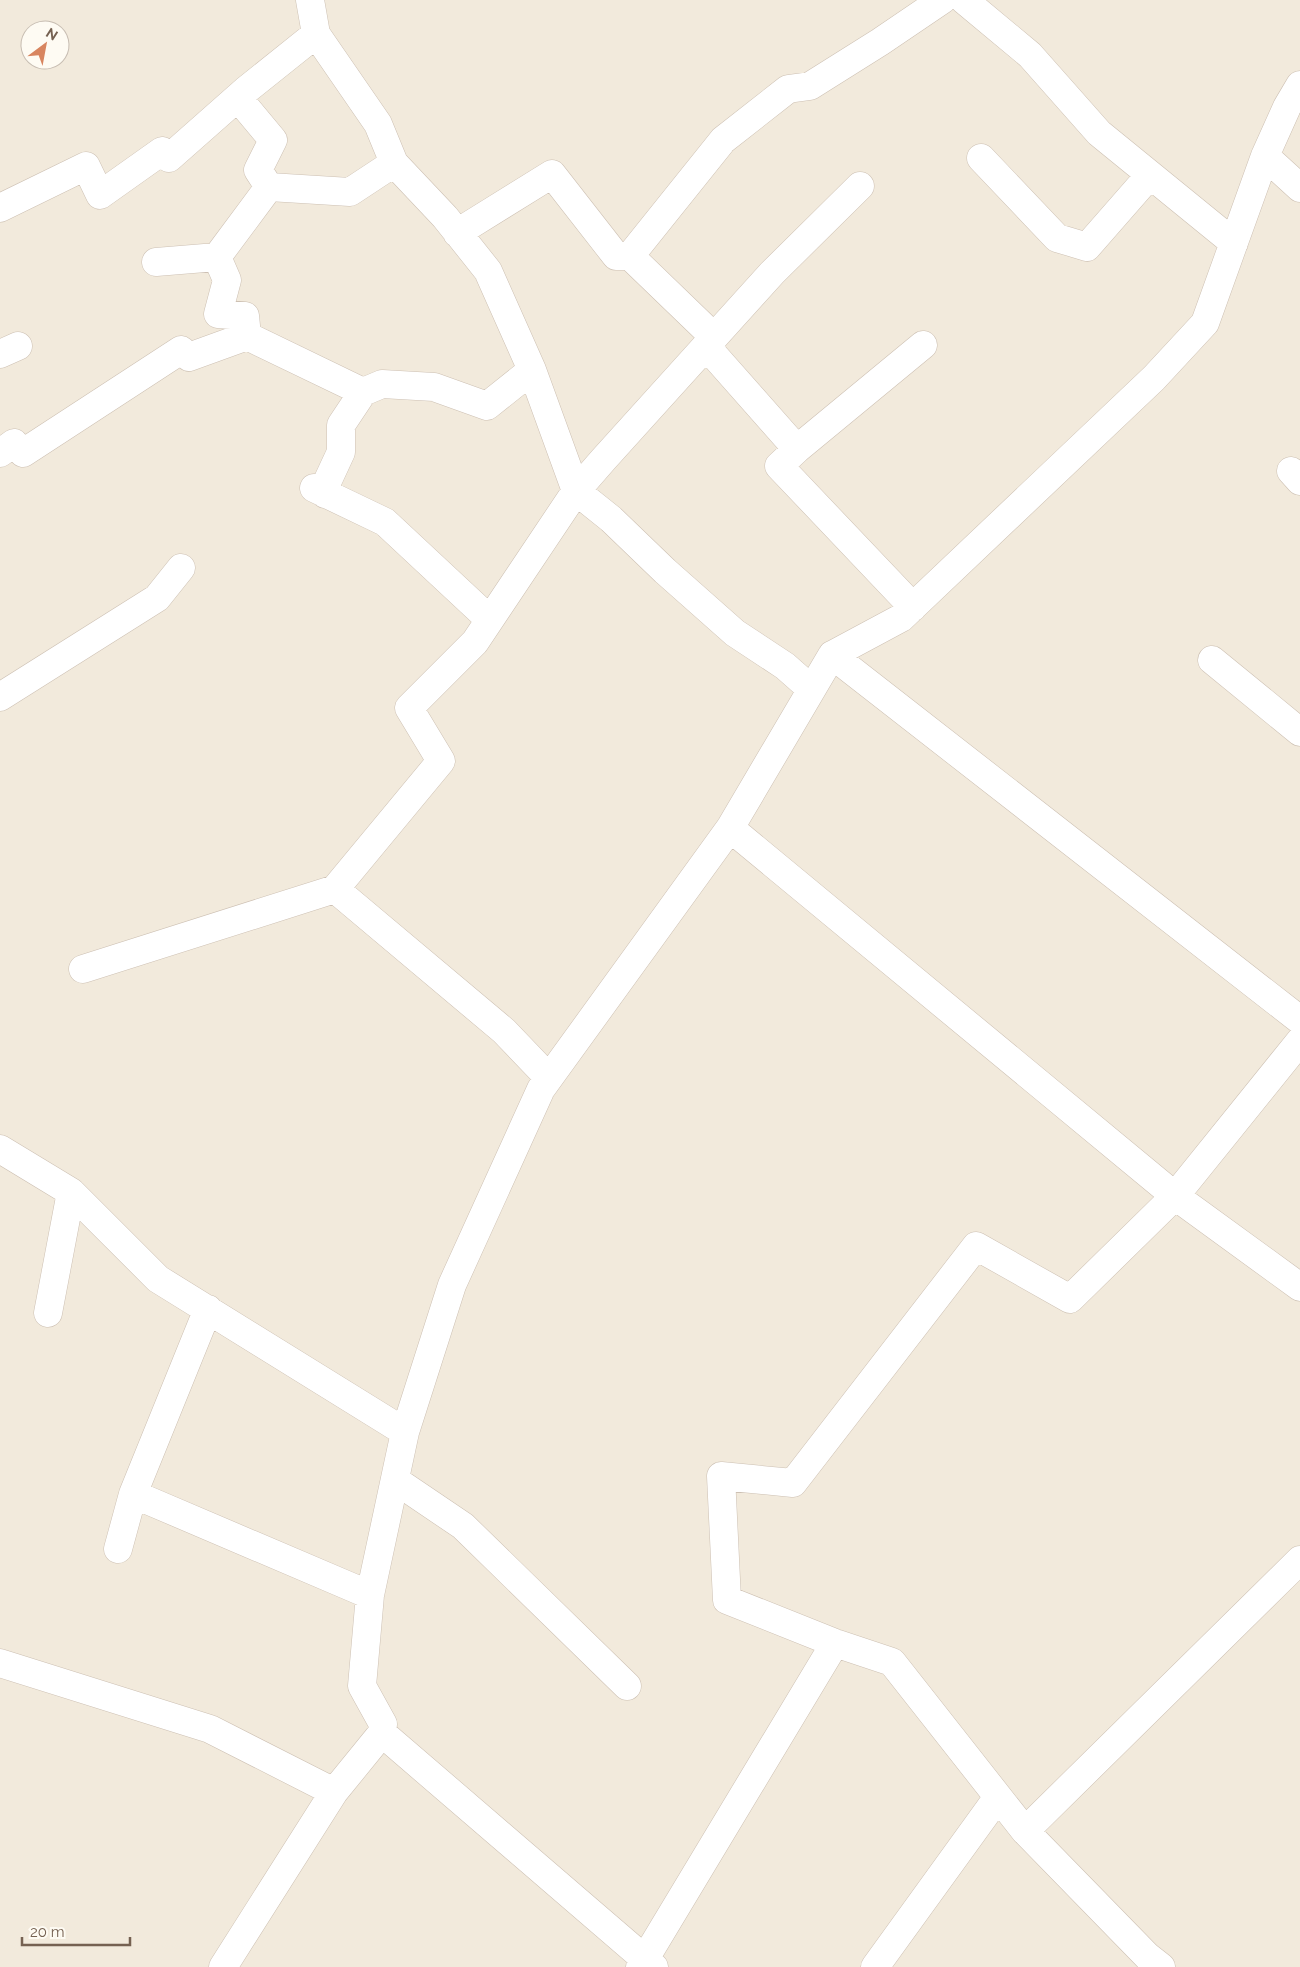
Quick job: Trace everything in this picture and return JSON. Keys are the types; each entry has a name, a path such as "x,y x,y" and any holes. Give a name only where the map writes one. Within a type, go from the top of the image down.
{"street":[{"path":"310,0 316,34 378,124 394,163 457,233 488,271 532,370 576,491 611,519 735,634 785,666 811,689"},
{"path":"630,256 723,140 788,89 810,86 942,0"},
{"path":"964,0 1030,55 1098,133 1234,243"},
{"path":"0,208 86,166 100,195 162,151 169,158 316,34"},
{"path":"223,1967 334,1792 382,1733 383,1724 362,1686 370,1595 405,1432 452,1285 534,1102 549,1078 730,828 832,655 901,618 1154,378 1205,323 1265,156 1300,85"},
{"path":"238,98 273,140 258,170 269,187"},
{"path":"1265,156 1300,188"},
{"path":"981,158 1057,238 1087,247 1150,175"},
{"path":"269,187 350,192 394,163"},
{"path":"457,233 552,174 616,256 630,256 710,342 797,449"},
{"path":"83,969 335,889 441,761 410,708 475,642 576,491 772,273 860,186"},
{"path":"156,262 217,257 269,187"},
{"path":"217,257 227,280 218,314 246,316 247,336"},
{"path":"0,453 14,443 23,453 181,350 189,357 247,336 363,392"},
{"path":"913,607 779,466 923,345"},
{"path":"489,620 385,522 320,491 328,480 341,452 341,425 363,392 382,384 434,387 487,406 532,370"},
{"path":"0,697 157,598 181,568"},
{"path":"832,655 1300,1020"},
{"path":"1212,660 1299,730"},
{"path":"730,828 1174,1196 1300,1287"},
{"path":"335,889 504,1031 549,1078"},
{"path":"1150,1963 1025,1831 892,1662 834,1643 727,1600 721,1476 793,1483 976,1246 1070,1299 1174,1196 1300,1041"},
{"path":"0,1149 71,1192 158,1279 405,1432"},
{"path":"48,1313 71,1192"},
{"path":"118,1549 133,1494 208,1309"},
{"path":"395,1480 463,1526 627,1686"},
{"path":"133,1494 370,1595"},
{"path":"1025,1831 1300,1560"},
{"path":"382,1733 646,1964 834,1643"},
{"path":"0,1663 210,1729 334,1792"},
{"path":"875,1967 998,1797"}],"shaded area":[{"path":"0,0 1300,0 1300,1967 0,1967"}]}
